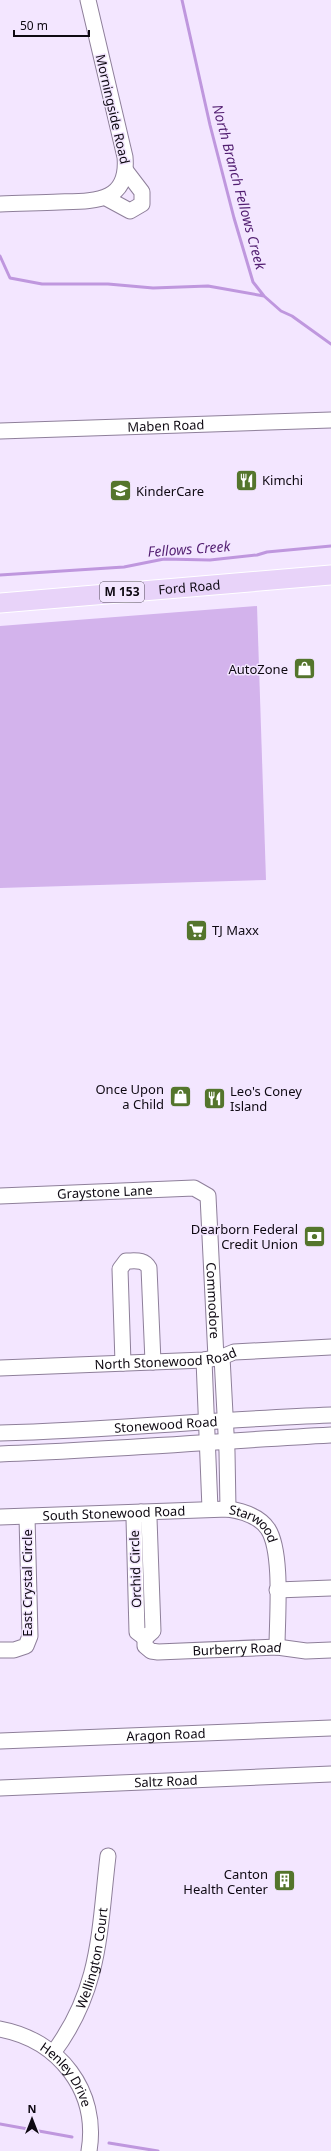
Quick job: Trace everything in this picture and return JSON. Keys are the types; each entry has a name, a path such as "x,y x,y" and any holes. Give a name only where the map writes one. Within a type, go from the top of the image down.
{"main road":[{"name":"Ford Road","path":"0,602 331,576"}],"street":[{"name":"Morningside Road","path":"88,0 125,157 126,171 142,192 142,204 130,211 112,194 126,171"},
{"path":"0,204 91,201 112,194"},
{"name":"Maben Road","path":"0,431 331,420"},
{"name":"Graystone Lane","path":"0,1196 194,1188 208,1196"},
{"name":"Commodore","path":"208,1196 214,1359"},
{"path":"123,1363 120,1269 126,1261 141,1261 146,1263 149,1268 153,1362"},
{"name":"North Stonewood Road","path":"0,1368 214,1359 234,1352 331,1348"},
{"name":"Starwood","path":"214,1359 226,1421 228,1509 252,1516 268,1529 275,1547 277,1647"},
{"name":"Starwood","path":"210,1509 206,1421 214,1359"},
{"name":"Stonewood Road","path":"0,1433 91,1430 206,1421 331,1415"},
{"name":"Stonewood Road","path":"0,1454 86,1451 207,1441 331,1435"},
{"name":"South Stonewood Road","path":"0,1518 228,1509"},
{"name":"Orchid Circle","path":"141,1512 149,1518 153,1631 145,1642"},
{"name":"East Crystal Circle","path":"0,1650 14,1650 26,1646 30,1636 27,1517"},
{"path":"277,1590 331,1588"},
{"name":"Burberry Road","path":"145,1642 150,1651 158,1652 277,1647 306,1651 331,1650"},
{"name":"Aragon Road","path":"0,1740 331,1728"},
{"name":"Saltz Road","path":"0,1788 331,1774"},
{"name":"Wellington Court","path":"53,2053 77,2016 91,1980 97,1947 108,1856"},
{"name":"Henley Drive","path":"0,2029 26,2036 53,2053 74,2075 87,2102 91,2126 89,2151"}],"shaded area":[{"path":"257,606 266,880 0,888 0,626"}],"waterway":[{"name":"North Branch Fellows Creek","path":"182,0 210,125 234,218 253,282 264,296 281,311 292,316 331,344"},
{"path":"0,256 10,278 42,284 108,284 153,288 208,286 264,296"},
{"name":"Fellows Creek","path":"0,575 124,567 164,559 210,560 257,555 267,552 331,546"},
{"path":"0,2124 72,2137"},
{"path":"109,2143 158,2151"}],"place":[{"name":"Kimchi","path":"247,480"},
{"name":"KinderCare","path":"121,491"},
{"name":"AutoZone","path":"304,669"},
{"name":"TJ Maxx","path":"197,930"},
{"name":"Once Upon a Child","path":"180,1096"},
{"name":"Leo's Coney Island","path":"215,1098"},
{"name":"Dearborn Federal Credit Union","path":"314,1236"},
{"name":"Canton Health Center","path":"284,1881"}]}
